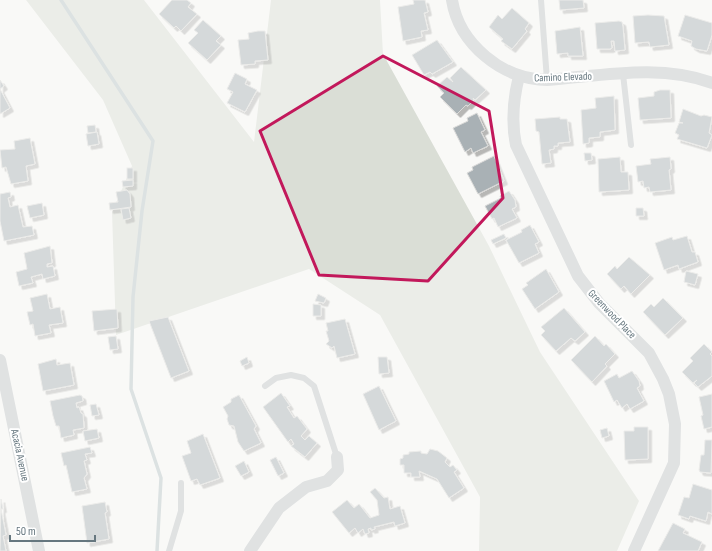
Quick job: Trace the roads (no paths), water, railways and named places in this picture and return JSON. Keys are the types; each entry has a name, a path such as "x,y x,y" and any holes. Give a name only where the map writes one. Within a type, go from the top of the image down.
{"street":[{"name":"Camino Elevado","path":"452,0 458,20 478,49 497,65 519,76 535,80 547,80 623,74 678,74 712,83"},
{"name":"Greenwood Place","path":"519,76 512,102 512,128 516,145 578,276 599,303 649,353 664,379 672,409 676,440 674,463 634,551"},
{"name":"Acacia Avenue","path":"0,360 4,401 39,551"},
{"path":"250,551 279,508 306,487 327,481 338,470 337,457"}],"lane":[{"path":"541,0 547,80"},
{"path":"623,74 631,145"},
{"path":"265,386 276,378 291,375 304,378 314,386 337,457"},
{"path":"170,551 182,511 181,483"}],"waterway":[{"path":"61,0 153,141 142,211 133,297 131,389 161,478 157,551"}]}
